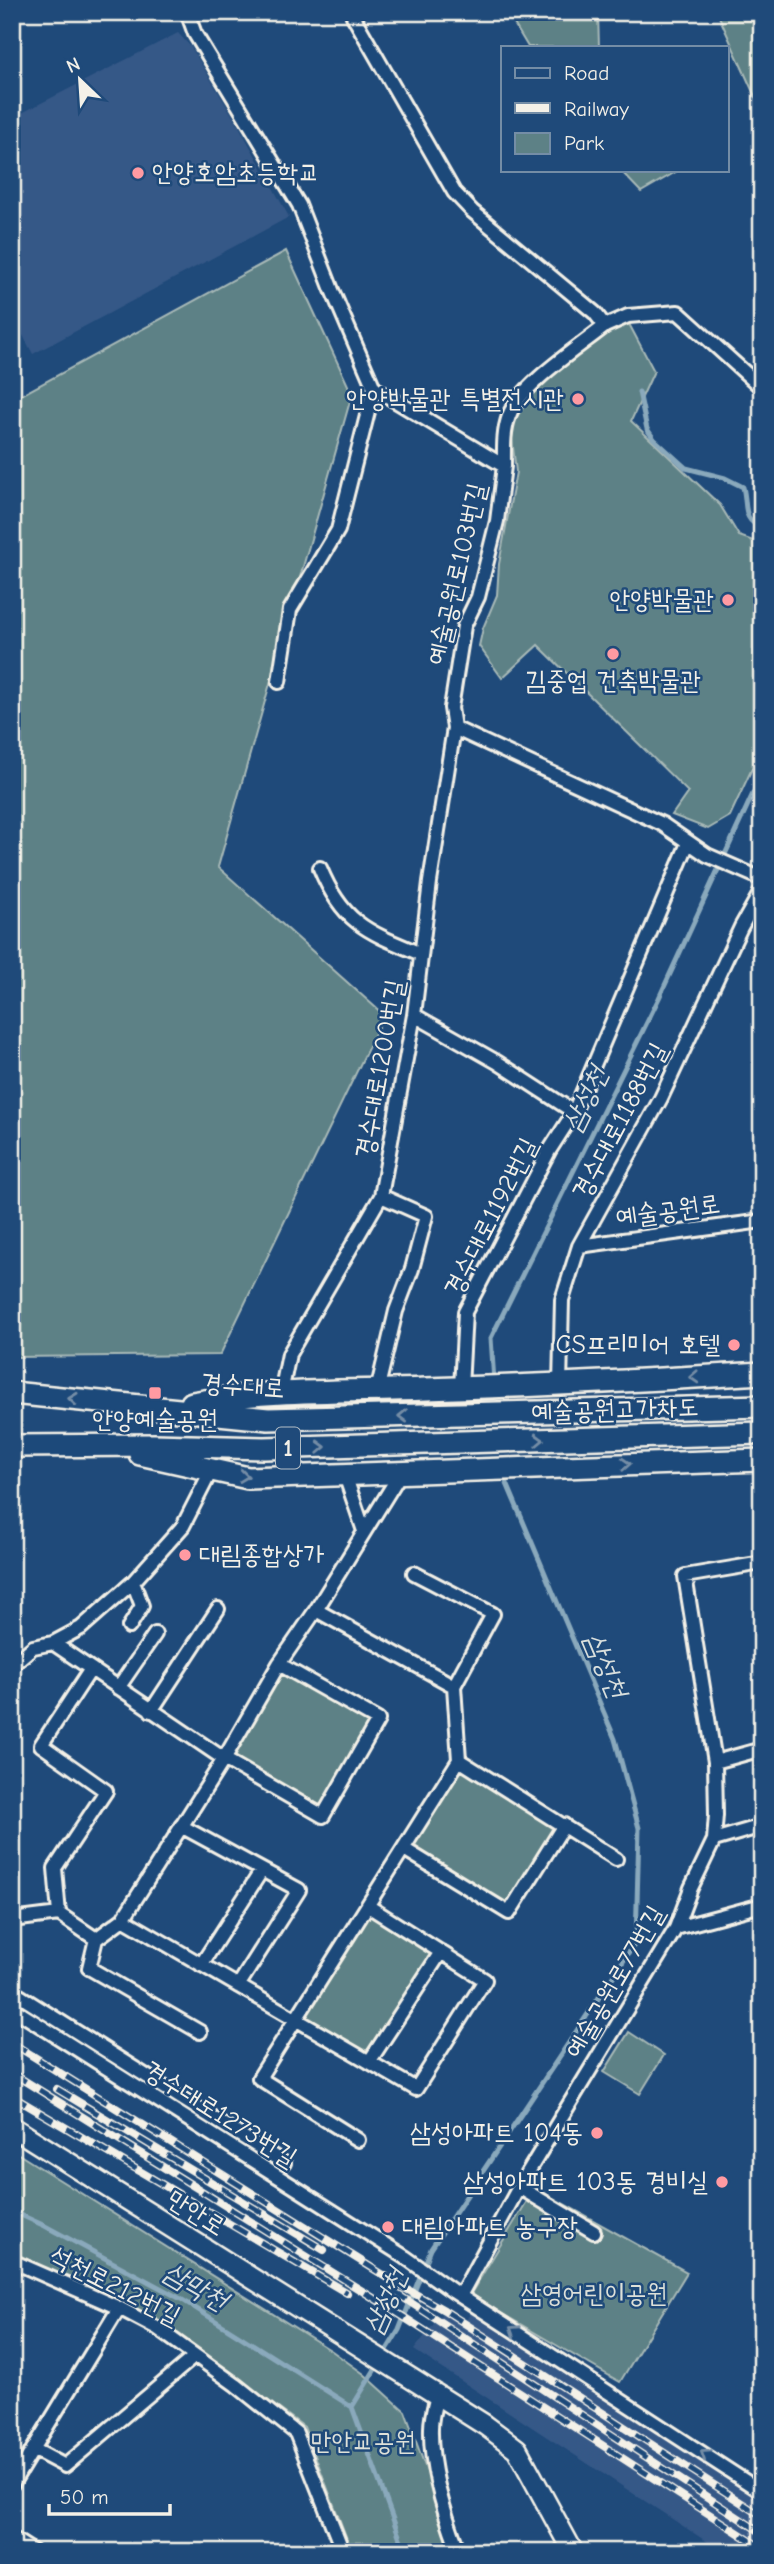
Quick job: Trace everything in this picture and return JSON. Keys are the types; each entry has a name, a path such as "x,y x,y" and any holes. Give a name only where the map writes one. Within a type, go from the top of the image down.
{"main road":[{"path":"166,1408 233,1396 281,1393 551,1385 762,1373"},
{"name":"경수대로","path":"12,1393 268,1419 471,1414"},
{"name":"예술공원고가차도","path":"471,1414 762,1406"},
{"name":"예술공원고가차도","path":"106,1446 264,1448 762,1433"},
{"path":"106,1446 248,1478 762,1460"},
{"name":"1","path":"12,1447 106,1446"}],"street":[{"path":"187,12 195,34 299,205 374,388 338,530 290,610 279,682"},
{"path":"359,12 353,16 454,192 472,211 595,313 604,326"},
{"path":"504,466 505,436 509,416 516,402 532,385 604,326 628,316 678,312 762,388"},
{"name":"예술공원로103번길","path":"374,388 504,466 497,521 478,597 464,626 451,708 454,728"},
{"path":"454,728 663,824 707,855 757,877"},
{"name":"경수대로1200번길","path":"281,1393 289,1354 381,1196 414,1015 454,728"},
{"name":"경수대로1192번길","path":"465,1388 465,1312 549,1151 574,1112 688,843"},
{"path":"320,868 329,890 344,912 361,927 421,954"},
{"name":"경수대로1188번길","path":"551,1385 562,1300 579,1245 662,1098 741,928 762,890"},
{"path":"414,1015 497,1062 574,1112"},
{"path":"377,1391 396,1311 412,1269 426,1216 381,1196"},
{"name":"예술공원로","path":"579,1245 762,1221"},
{"path":"12,1665 33,1647 53,1643 81,1628 133,1582 183,1526 211,1471"},
{"path":"200,2032 89,1968 96,1939 123,1919 224,1759 279,1664 316,1610 400,1474"},
{"path":"345,1475 364,1531"},
{"name":"예술공원로77번길","path":"457,2294 676,1928 714,1840 715,1762 685,1576 762,1563"},
{"path":"358,2140 259,2078 459,1760 454,1686 493,1614 415,1573"},
{"path":"129,1627 142,1606 133,1582"},
{"path":"151,1711 218,1609"},
{"path":"316,1610 454,1686"},
{"path":"118,1688 155,1634"},
{"path":"53,1643 224,1759 323,1816 378,1720 279,1664"},
{"path":"60,1914 55,1868 106,1791 41,1745 91,1669"},
{"path":"715,1762 762,1749"},
{"path":"459,1760 615,1859"},
{"path":"404,1849 509,1913 564,1825"},
{"path":"181,1826 299,1890 238,1986"},
{"path":"714,1840 762,1826"},
{"path":"201,1965 262,1870"},
{"path":"676,1928 762,1905"},
{"path":"123,1919 416,2089 485,1980 368,1906"},
{"path":"12,1920 60,1914 96,1939"},
{"path":"369,2062 441,1952"},
{"path":"12,1991 284,2163"},
{"name":"경수대로1273번길","path":"12,2008 405,2257 457,2294"},
{"path":"205,2132 214,2119"},
{"name":"만안로","path":"12,2127 437,2396"},
{"path":"519,2188 594,2232"},
{"name":"석천로212번길","path":"12,2261 119,2308 157,2328 296,2433 344,2552"},
{"path":"457,2294 762,2491"},
{"path":"12,2484 119,2308"},
{"name":"석천로212번길","path":"33,2449 65,2466 195,2356"},
{"path":"459,2552 442,2500 431,2436 431,2419 437,2396 485,2425 517,2449 573,2552"},
{"path":"12,2538 34,2552"}],"shaded area":[{"name":"안양호암초등학교","path":"178,33 191,47 240,128 289,217 33,354 12,315 12,118"},
{"path":"446,2308 466,2320 473,2310 762,2499 762,2552 708,2552 712,2545 414,2350"}],"green space":[{"path":"507,12 598,12 599,46 527,46"},
{"path":"717,12 762,12 762,112"},
{"path":"622,172 676,172 641,192"},
{"path":"286,251 352,394 218,867 384,1015 220,1355 12,1357 12,400"},
{"path":"628,322 654,371 631,421 720,505 739,536 753,541 762,535 762,747 730,816 708,829 672,815 688,792 538,645 502,678 479,646 483,628 497,595 499,564 516,472 510,422 524,400 595,337"},
{"path":"279,1664 378,1720 323,1816 224,1759"},
{"path":"459,1760 564,1825 509,1913 404,1849"},
{"path":"368,1906 441,1952 369,2062 296,2019"},
{"path":"629,2032 664,2055 640,2094 604,2072"},
{"name":"만안교공원","path":"12,2150 332,2351 364,2374 405,2411 456,2552 352,2552 304,2427 199,2350 124,2305 12,2257"},
{"name":"삼영어린이공원","path":"535,2188 687,2272 620,2382 470,2295"}],"waterway":[{"path":"639,392 647,429 654,439 686,468 725,478 743,487 746,512 751,521 762,528"},
{"name":"삼성천","path":"494,1381 491,1338 659,998 762,774"},
{"name":"삼성천","path":"405,2552 352,2407 399,2330 431,2249 636,1942 639,1828 615,1739 503,1474"},
{"name":"삼막천","path":"12,2211 181,2299 352,2407"}],"railway":[{"path":"12,2043 401,2286 444,2310 762,2516"},
{"path":"12,2073 388,2307 762,2548"},
{"path":"57,2089 324,2250"},
{"path":"12,2096 347,2293"},
{"path":"393,2291 762,2533"}],"place":[{"name":"안양호암초등학교","path":"138,173"},
{"name":"안양박물관 특별전시관","path":"578,399"},
{"name":"안양박물관","path":"728,600"},
{"name":"김중업 건축박물관","path":"613,654"},
{"name":"CS프리미어 호텔","path":"734,1345"},
{"name":"안양예술공원","path":"155,1393"},
{"name":"대림종합상가","path":"185,1555"},
{"name":"삼성아파트 104동","path":"597,2133"},
{"name":"삼성아파트 103동 경비실","path":"722,2182"},
{"name":"대림아파트 농구장","path":"388,2227"}]}
